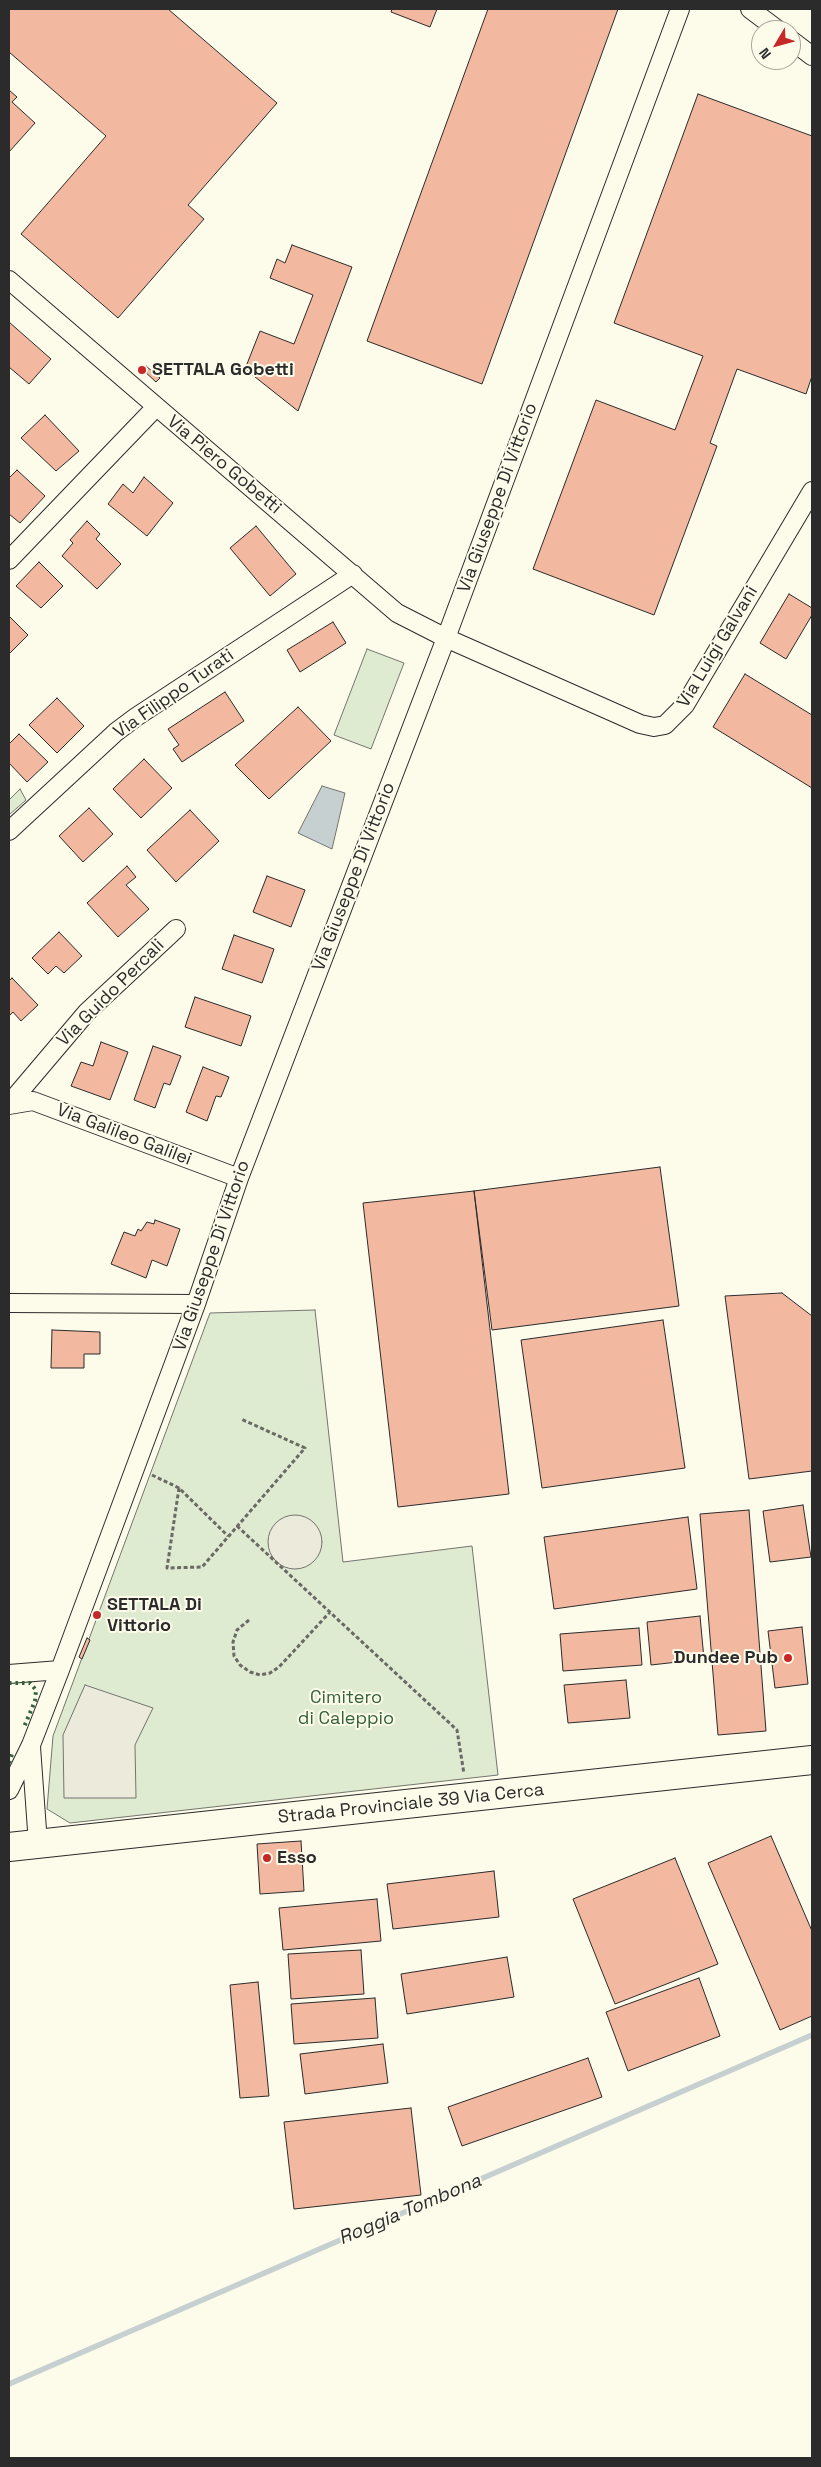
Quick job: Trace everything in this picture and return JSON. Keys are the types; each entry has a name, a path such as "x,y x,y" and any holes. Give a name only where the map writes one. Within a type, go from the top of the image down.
{"main road":[{"name":"Strada Provinciale 39 Via Cerca","path":"9,1847 812,1760"}],"street":[{"name":"Via Giuseppe Di Vittorio","path":"9,1790 31,1745 60,1670 196,1304 239,1178 446,638 680,9"},
{"path":"750,9 765,20"},
{"path":"801,48 812,56"},
{"name":"Via Piero Gobetti","path":"9,280 397,613 446,638"},
{"path":"9,560 156,407"},
{"name":"Via Luigi Galvani","path":"446,638 640,724 654,728 665,725 685,705 812,491"},
{"name":"Via Filippo Turati","path":"9,831 116,732 136,717 353,574"},
{"name":"Via Guido Percali","path":"9,1104 87,1012 176,929"},
{"name":"Via Galileo Galilei","path":"9,1104 33,1101 239,1178"},
{"path":"9,1303 196,1304"},
{"path":"9,1674 60,1670"},
{"name":"Via Giuseppe Di Vittorio","path":"31,1745 38,1844"}],"path":[{"path":"179,1488 167,1568 202,1566 305,1448 240,1419"},
{"path":"136,1468 179,1488 228,1536"},
{"path":"237,1526 457,1730 467,1798"},
{"path":"249,1620 236,1630 233,1642 234,1656 240,1665 250,1672 260,1675 270,1673 279,1667 330,1612"}],"green space":[{"path":"367,649 404,663 371,749 334,735"},
{"path":"20,789 26,800 9,815 9,800"},
{"name":"Cimitero di Caleppio","path":"315,1310 343,1562 472,1546 498,1775 70,1823 47,1809 53,1736 210,1313"}],"shaded area":[{"path":"322,786 345,793 332,849 298,833"},
{"path":"290,1515 300,1515 310,1519 318,1527 322,1542 318,1557 310,1565 300,1569 290,1569 280,1565 272,1557 268,1547 268,1537 272,1527 280,1519"},
{"path":"85,1685 153,1708 135,1745 136,1798 64,1798 63,1735"}],"building":[{"path":"9,9 168,9 277,103 188,205 204,219 118,318 21,234 106,136 9,52"},
{"path":"392,9 437,9 430,27 391,12"},
{"path":"488,9 618,9 482,384 367,341"},
{"path":"9,90 17,97 12,102 35,123 9,152"},
{"path":"698,94 812,136 812,376 806,394 737,369 710,443 717,446 654,615 533,569 596,400 675,430 703,356 614,323"},
{"path":"292,245 352,267 298,411 245,369 260,331 294,344 313,295 270,278 277,259 285,263"},
{"path":"9,322 51,359 29,384 9,367"},
{"path":"146,366 160,378 156,382 143,370"},
{"path":"45,415 79,451 56,471 21,438"},
{"path":"17,470 45,496 20,523 9,514 9,478"},
{"path":"144,477 173,503 147,536 108,504 123,484 133,493"},
{"path":"87,521 100,534 96,539 121,564 97,589 62,556 73,543 70,540"},
{"path":"256,526 296,574 270,596 230,548"},
{"path":"39,562 63,586 41,608 16,586"},
{"path":"789,594 812,608 812,615 786,659 760,643"},
{"path":"9,616 28,635 9,654"},
{"path":"333,622 346,643 300,672 287,650"},
{"path":"745,674 812,715 812,788 713,727"},
{"path":"225,692 244,721 182,762 173,749 179,745 168,729"},
{"path":"57,698 84,726 57,753 29,725"},
{"path":"298,707 331,741 269,799 235,765"},
{"path":"19,734 48,762 27,782 9,763 9,744"},
{"path":"144,759 172,788 141,818 113,789"},
{"path":"89,808 113,834 83,862 59,836"},
{"path":"190,810 219,841 176,882 147,850"},
{"path":"127,866 136,877 126,885 149,909 118,937 87,903"},
{"path":"267,876 305,890 291,927 253,912"},
{"path":"59,932 82,956 64,973 56,966 48,974 32,958"},
{"path":"234,935 274,949 262,983 222,969"},
{"path":"12,978 38,1005 21,1021 13,1012 9,1016 9,981"},
{"path":"195,997 251,1016 241,1046 185,1027"},
{"path":"101,1042 128,1052 110,1100 71,1086 81,1062 93,1066"},
{"path":"153,1046 181,1056 170,1085 164,1083 155,1108 134,1100"},
{"path":"203,1067 229,1077 221,1097 216,1096 207,1121 186,1112"},
{"path":"660,1167 679,1306 492,1330 474,1191"},
{"path":"474,1191 509,1494 398,1507 363,1203"},
{"path":"155,1220 180,1229 167,1266 152,1260 146,1278 111,1264 124,1232 135,1236 138,1229 141,1231 147,1222 154,1224"},
{"path":"782,1293 812,1316 812,1471 749,1479 725,1296"},
{"path":"663,1320 685,1468 542,1488 521,1340"},
{"path":"52,1330 100,1332 100,1354 84,1354 84,1368 51,1368"},
{"path":"803,1505 811,1557 770,1562 763,1511"},
{"path":"749,1510 766,1731 718,1735 700,1514"},
{"path":"688,1517 697,1589 554,1609 544,1537"},
{"path":"700,1616 704,1659 651,1665 647,1622"},
{"name":"Dundee Pub","path":"802,1627 808,1684 775,1688 768,1631"},
{"path":"639,1628 642,1665 563,1671 560,1634"},
{"path":"87,1638 90,1640 82,1659 79,1657"},
{"path":"626,1680 630,1718 568,1723 564,1685"},
{"path":"771,1836 812,1931 812,2016 780,2030 708,1863"},
{"path":"301,1841 304,1891 260,1894 257,1844"},
{"path":"675,1858 718,1964 615,2004 573,1899"},
{"path":"494,1871 499,1917 393,1929 387,1884"},
{"path":"377,1899 381,1941 283,1950 279,1908"},
{"path":"361,1950 364,1994 291,1999 288,1954"},
{"path":"507,1957 514,1997 407,2014 401,1974"},
{"path":"699,1978 720,2036 628,2071 606,2012"},
{"path":"258,1982 269,2096 240,2098 230,1985"},
{"path":"375,1998 378,2038 294,2044 291,2004"},
{"path":"383,2044 388,2083 305,2094 300,2054"},
{"path":"588,2058 602,2097 462,2146 448,2107"},
{"path":"411,2108 421,2195 294,2209 284,2122"}],"waterway":[{"name":"Roggia Tombona","path":"9,2384 812,2035"}],"hedge":[{"path":"9,1683 30,1683 36,1690 35,1701 24,1727"},
{"path":"9,1763 12,1754"}],"place":[{"name":"SETTALA Gobetti","path":"142,370"},
{"name":"SETTALA Di Vittorio","path":"97,1615"},
{"name":"Dundee Pub","path":"788,1658"},
{"name":"Esso","path":"267,1858"}]}
